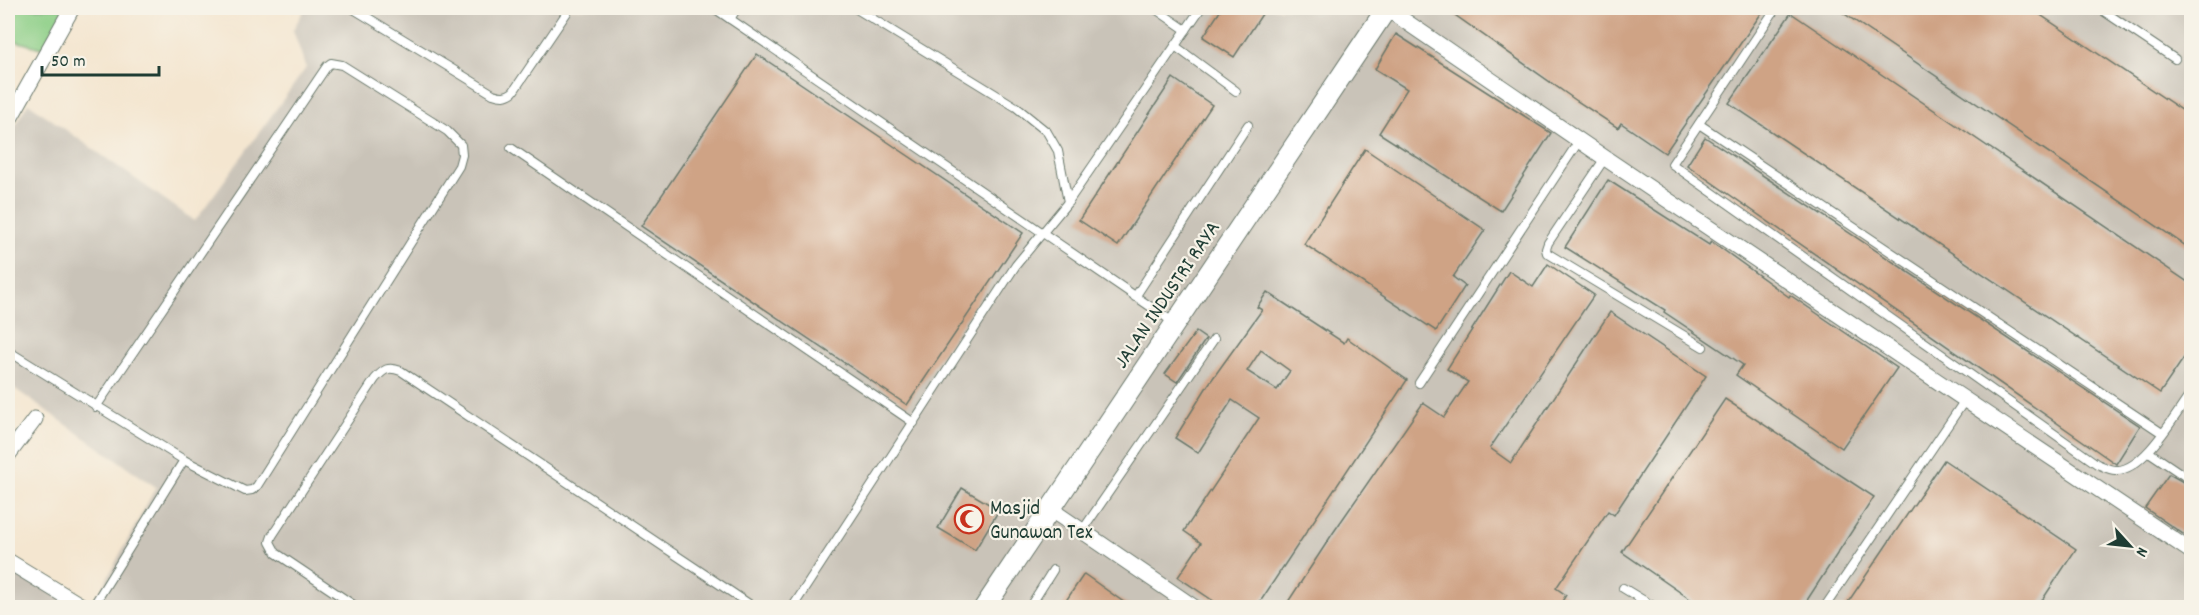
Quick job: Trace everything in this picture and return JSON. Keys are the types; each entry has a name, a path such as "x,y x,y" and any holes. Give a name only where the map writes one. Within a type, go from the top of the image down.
{"street":[{"path":"8,122 72,8"},
{"path":"1387,8 1579,141 2192,552"},
{"name":"JALAN INDUSTRI RAYA","path":"984,608 1387,8"},
{"path":"8,455 35,419"},
{"path":"1050,509 1195,608"},
{"path":"8,561 85,608"}],"lane":[{"path":"352,8 501,97 513,92 570,8"},
{"path":"714,8 1175,324"},
{"path":"730,18 737,8"},
{"path":"855,8 1016,107 1047,132 1058,150 1068,202"},
{"path":"1154,8 1186,30"},
{"path":"792,608 1016,265 1068,202 1201,8"},
{"path":"1776,8 1672,164 2097,464 2116,470 2130,467 2149,452 2192,392"},
{"path":"2100,8 2175,59"},
{"path":"1175,46 1236,91"},
{"path":"8,351 96,406 184,460 245,491 252,490 459,166 462,155 461,145 447,131 342,65 331,63 96,406"},
{"path":"1699,124 2162,433"},
{"path":"1135,297 1248,125"},
{"path":"1419,383 1579,141"},
{"path":"511,148 914,423"},
{"path":"1605,158 1548,243 1547,253 1703,347"},
{"path":"1082,531 1214,339"},
{"path":"358,608 276,553 270,542 375,379 383,370 392,367 755,608"},
{"path":"1824,608 1965,400"},
{"path":"2149,452 2192,481"},
{"path":"92,608 184,460"},
{"path":"1029,608 1053,570"},
{"path":"1623,588 1656,608"}],"shaded area":[{"path":"305,8 2191,8 2191,607 92,607 156,487 8,384 8,139 28,103 195,221 306,68 293,30"},
{"path":"8,561 79,607 8,607"}],"green space":[{"path":"8,8 72,8 49,50 8,39"}],"building":[{"path":"1222,8 1266,8 1234,57 1203,37"},
{"path":"1445,8 1765,8 1665,153 1621,123 1618,128 1577,101"},
{"path":"1836,8 2030,8 2192,117 2192,250"},
{"path":"1791,13 2192,285 2192,346 2160,393 1729,103"},
{"path":"1396,34 1551,133 1501,211 1379,133 1407,89 1375,69"},
{"path":"757,54 1023,233 907,405 641,226"},
{"path":"1173,78 1212,105 1118,246 1079,220"},
{"path":"1705,137 2140,426 2116,464 1687,165"},
{"path":"1365,149 1485,230 1453,277 1465,286 1436,331 1304,244"},
{"path":"1608,180 1709,245 1711,241 1789,297 1790,295 1897,368 1842,448 1736,375 1743,365 1664,312 1665,310 1565,247"},
{"path":"1548,264 1594,295 1490,448 1511,463 1610,312 1706,376 1614,515 1608,511 1556,588 1566,595 1558,608 1284,608 1423,403 1444,417 1468,382 1447,369 1509,271 1533,287"},
{"path":"1267,292 1344,343 1347,338 1407,380 1256,608 1224,608 1178,577 1201,543 1184,531 1259,418 1232,400 1198,453 1175,438 1208,385 1262,310 1257,307","holes":["1261,350 1290,371 1277,390 1247,371"]},
{"path":"1196,332 1206,339 1177,382 1165,374"},
{"path":"1725,399 1874,497 1802,608 1703,608 1622,552"},
{"path":"1944,460 2076,549 2037,608 1844,608"},
{"path":"2169,474 2192,487 2192,540 2145,508"},
{"name":"Masjid Gunawan Tex","path":"962,488 999,510 975,550 938,528"},
{"path":"1084,574 1132,608 1061,608"}],"place":[{"name":"Masjid Gunawan Tex","path":"969,519"}]}
